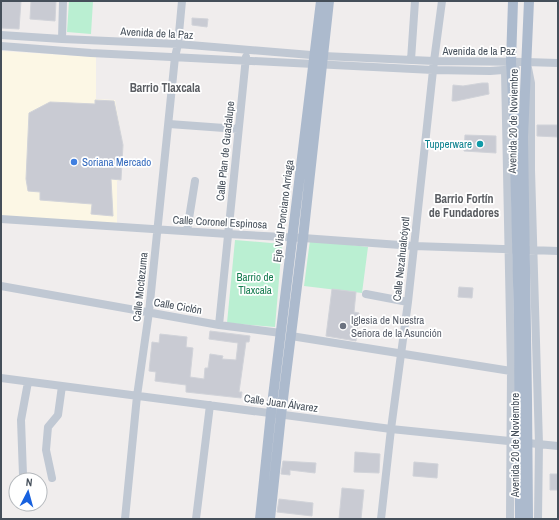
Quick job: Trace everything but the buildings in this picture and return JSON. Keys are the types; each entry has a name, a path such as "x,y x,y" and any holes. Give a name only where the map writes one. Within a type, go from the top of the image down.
{"main road":[{"name":"Eje Vial Ponciano Arriaga","path":"260,519 276,414 291,336 303,238 318,60 321,1"},
{"name":"Eje Vial Ponciano Arriaga","path":"270,519 280,333 292,237 318,60 329,1"},
{"path":"513,1 511,68 524,101"},
{"path":"526,62 529,1"},
{"name":"Avenida 20 de Noviembre","path":"520,519 519,442 521,250 526,62"},
{"name":"Avenida 20 de Noviembre","path":"511,68 513,80 521,250"},
{"path":"506,92 513,80"},
{"name":"Avenida 20 de Noviembre","path":"519,442 528,519"}],"street":[{"path":"62,40 63,1"},
{"name":"Calle Moctezuma","path":"124,519 137,396 149,312 156,230 169,124 174,57 178,44 182,1"},
{"path":"411,60 415,1"},
{"name":"Calle Nezahualcóyotl","path":"381,519 408,302 434,61 442,1"},
{"name":"Avenida de la Paz","path":"1,35 62,40 178,44 246,50 318,60 433,70 511,68 526,62"},
{"name":"Avenida de la Paz","path":"1,46 211,60 411,60 511,68"},
{"path":"211,60 212,48"},
{"name":"Calle Plan de Guadalupe","path":"219,325 246,50"},
{"path":"526,62 558,64"},
{"name":"Avenida 20 de Noviembre","path":"510,519 519,442 511,371 521,250 531,170 531,83 526,62"},
{"name":"Avenida 20 de Noviembre","path":"511,68 506,92 539,444 538,519"},
{"path":"169,124 238,129"},
{"path":"187,231 195,181"},
{"name":"Calle Coronel Espinosa","path":"1,219 414,246 558,251"},
{"name":"Calle Ciclón","path":"1,286 219,325 280,333"},
{"path":"366,294 408,302"},
{"path":"291,336 511,371"},
{"name":"Calle Juan Álvarez","path":"1,378 210,404 391,429 558,446"},
{"path":"23,472 21,420 28,382"},
{"path":"52,478 46,450 48,427 58,414 62,386"},
{"path":"196,519 210,404"}],"shaded area":[{"path":"1,51 96,57 96,99 115,100 123,145 121,180 117,181 117,223 1,216"}],"green space":[{"path":"69,1 93,1 91,34 67,32"},
{"name":"Barrio de Tlaxcala","path":"235,240 282,244 275,327 227,323"},
{"path":"310,240 368,247 362,293 304,286"}],"place":[{"name":"Tupperware","path":"480,144"},
{"name":"Soriana Mercado","path":"74,162"},
{"name":"Iglesia de Nuestra Señora de la Asunción","path":"343,326"}],"district":[{"name":"Barrio Tlaxcala","path":"165,88"},
{"name":"Barrio Fortín de Fundadores","path":"464,206"}]}
